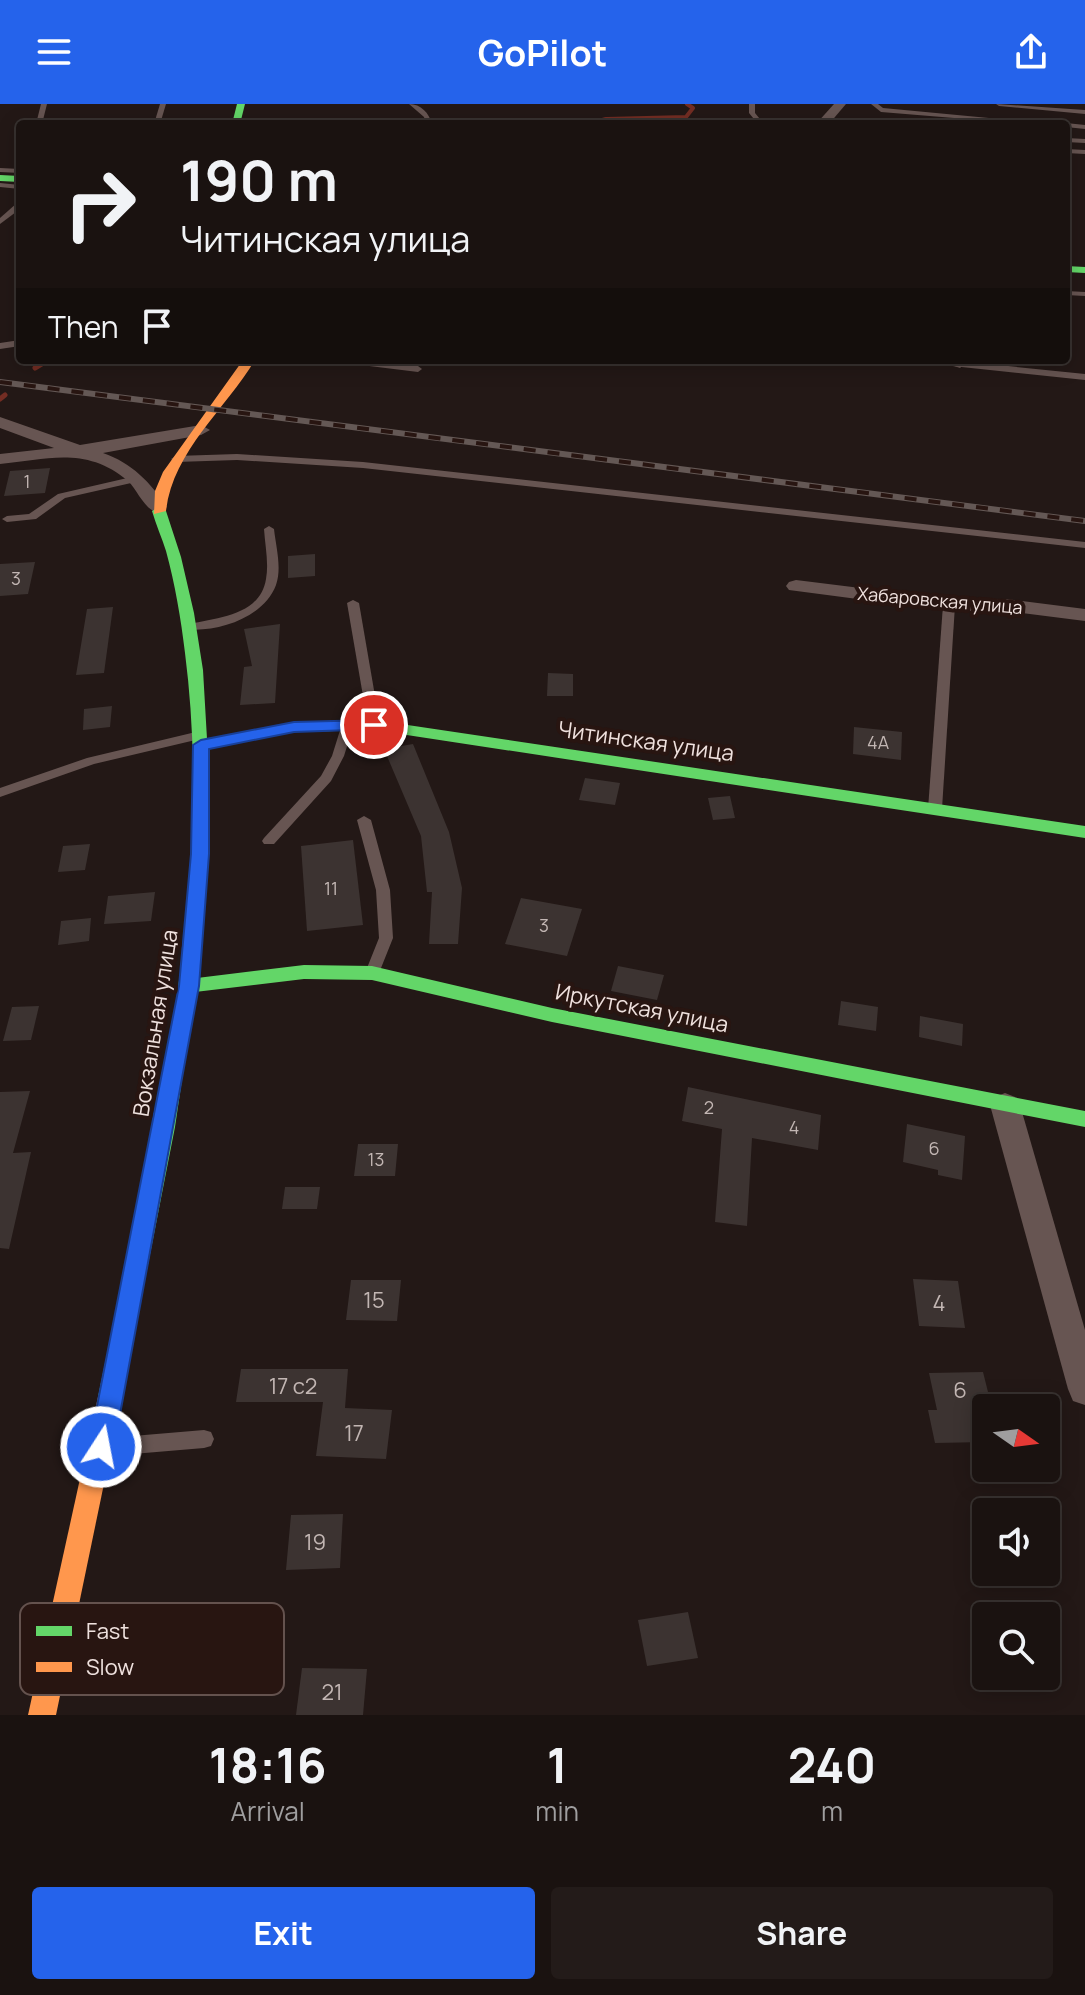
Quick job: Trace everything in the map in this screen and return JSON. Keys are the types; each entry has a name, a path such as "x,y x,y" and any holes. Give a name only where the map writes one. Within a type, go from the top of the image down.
{"main road":[{"path":"158,507 165,478 176,459 229,399 247,364"},
{"name":"Вокзальная улица","path":"67,1603 101,1447 189,986 200,854 200,740 189,627 172,549 158,507"},
{"name":"Читинская улица","path":"200,740 294,727 374,725 1085,832"},
{"name":"Иркутская улица","path":"189,986 298,973 345,970 372,973 552,1015 1085,1119"},
{"name":"Вокзальная улица","path":"42,1715 46,1695"}],"street":[{"path":"826,120 840,104"},
{"path":"0,422 114,463 136,479 158,507"},
{"path":"0,459 83,450 201,430"},
{"name":"Хабаровская улица","path":"796,586 949,605 1006,605 1085,615"},
{"path":"1005,1105 1085,1389"}],"lane":[{"path":"412,104 428,120"},
{"path":"874,104 881,110 1002,120"},
{"path":"999,104 1085,112"},
{"path":"0,222 16,208"},
{"path":"377,364 418,369"},
{"path":"977,364 1085,377"},
{"path":"176,459 237,457 378,467 1085,545"},
{"path":"7,519 32,517 62,496 136,479"},
{"path":"189,627 239,618 257,605 270,586 269,529"},
{"path":"353,603 374,725"},
{"path":"935,809 949,605"},
{"path":"269,841 326,778 338,756 348,724"},
{"path":"0,793 91,761 200,740"},
{"path":"364,820 383,890 386,938 372,973"},
{"path":"101,1447 204,1439"}],"building":[{"path":"50,468 45,493 4,496 10,471"},
{"path":"315,554 315,576 288,578 288,556"},
{"path":"35,562 28,594 0,596 0,564"},
{"path":"113,607 104,673 76,675 87,609"},
{"path":"280,624 275,703 240,705 244,667 252,666 244,629"},
{"path":"548,673 573,674 573,696 547,696"},
{"path":"112,706 110,727 83,730 84,709"},
{"path":"854,727 902,732 901,760 853,754"},
{"path":"413,744 449,832 462,888 458,944 429,944 432,892 427,892 421,836 384,749"},
{"path":"585,778 620,783 615,805 579,800"},
{"path":"730,796 735,818 713,820 708,798"},
{"path":"353,840 363,925 307,931 301,846"},
{"path":"90,844 85,870 58,872 63,846"},
{"path":"155,892 151,921 104,924 108,896"},
{"path":"521,898 582,909 567,956 505,944"},
{"path":"91,918 89,941 58,945 61,921"},
{"path":"618,966 664,975 657,1000 611,991"},
{"path":"841,1001 878,1007 876,1031 838,1025"},
{"path":"39,1006 31,1040 3,1041 12,1007"},
{"path":"920,1016 963,1024 962,1046 919,1037"},
{"path":"688,1087 821,1115 818,1150 752,1138 747,1226 715,1222 722,1129 682,1121"},
{"path":"30,1091 13,1153 31,1152 9,1249 0,1248 0,1092"},
{"path":"907,1124 965,1136 962,1180 938,1175 938,1170 903,1162"},
{"path":"358,1144 398,1144 395,1176 354,1176"},
{"path":"285,1187 320,1187 317,1209 282,1209"},
{"path":"913,1279 958,1281 965,1328 919,1326"},
{"path":"351,1280 401,1280 397,1321 346,1320"},
{"path":"241,1369 348,1369 345,1408 392,1410 386,1459 316,1456 323,1402 236,1402"},
{"path":"983,1372 988,1394 972,1394 972,1442 935,1443 928,1410 937,1410 929,1373"},
{"path":"343,1514 340,1568 286,1570 291,1515"},
{"path":"688,1612 698,1658 647,1666 638,1620"},
{"path":"302,1668 367,1669 363,1715 296,1715"}],"waterway":[{"path":"602,120 686,117 693,108 687,104"},
{"path":"35,368 42,364"},
{"path":"0,399 5,395"}],"railway":[{"path":"0,382 1085,521"}],"traffic: fast":[{"path":"237,120 241,104"},
{"path":"0,178 16,179"},
{"path":"1070,269 1085,270"},
{"path":"110,1397 180,1036 200,853 201,762 195,670 181,585 159,511"},
{"path":"201,745 294,727 374,725 1085,832"},
{"path":"189,986 304,972 372,973 552,1015 1085,1119"}],"traffic: slow":[{"path":"159,511 169,472 247,364"},
{"path":"66,1603 110,1397"},
{"path":"42,1715 46,1695"}],"route":[{"path":"101,1447 189,986 200,854 201,745 294,727 374,725"}]}
